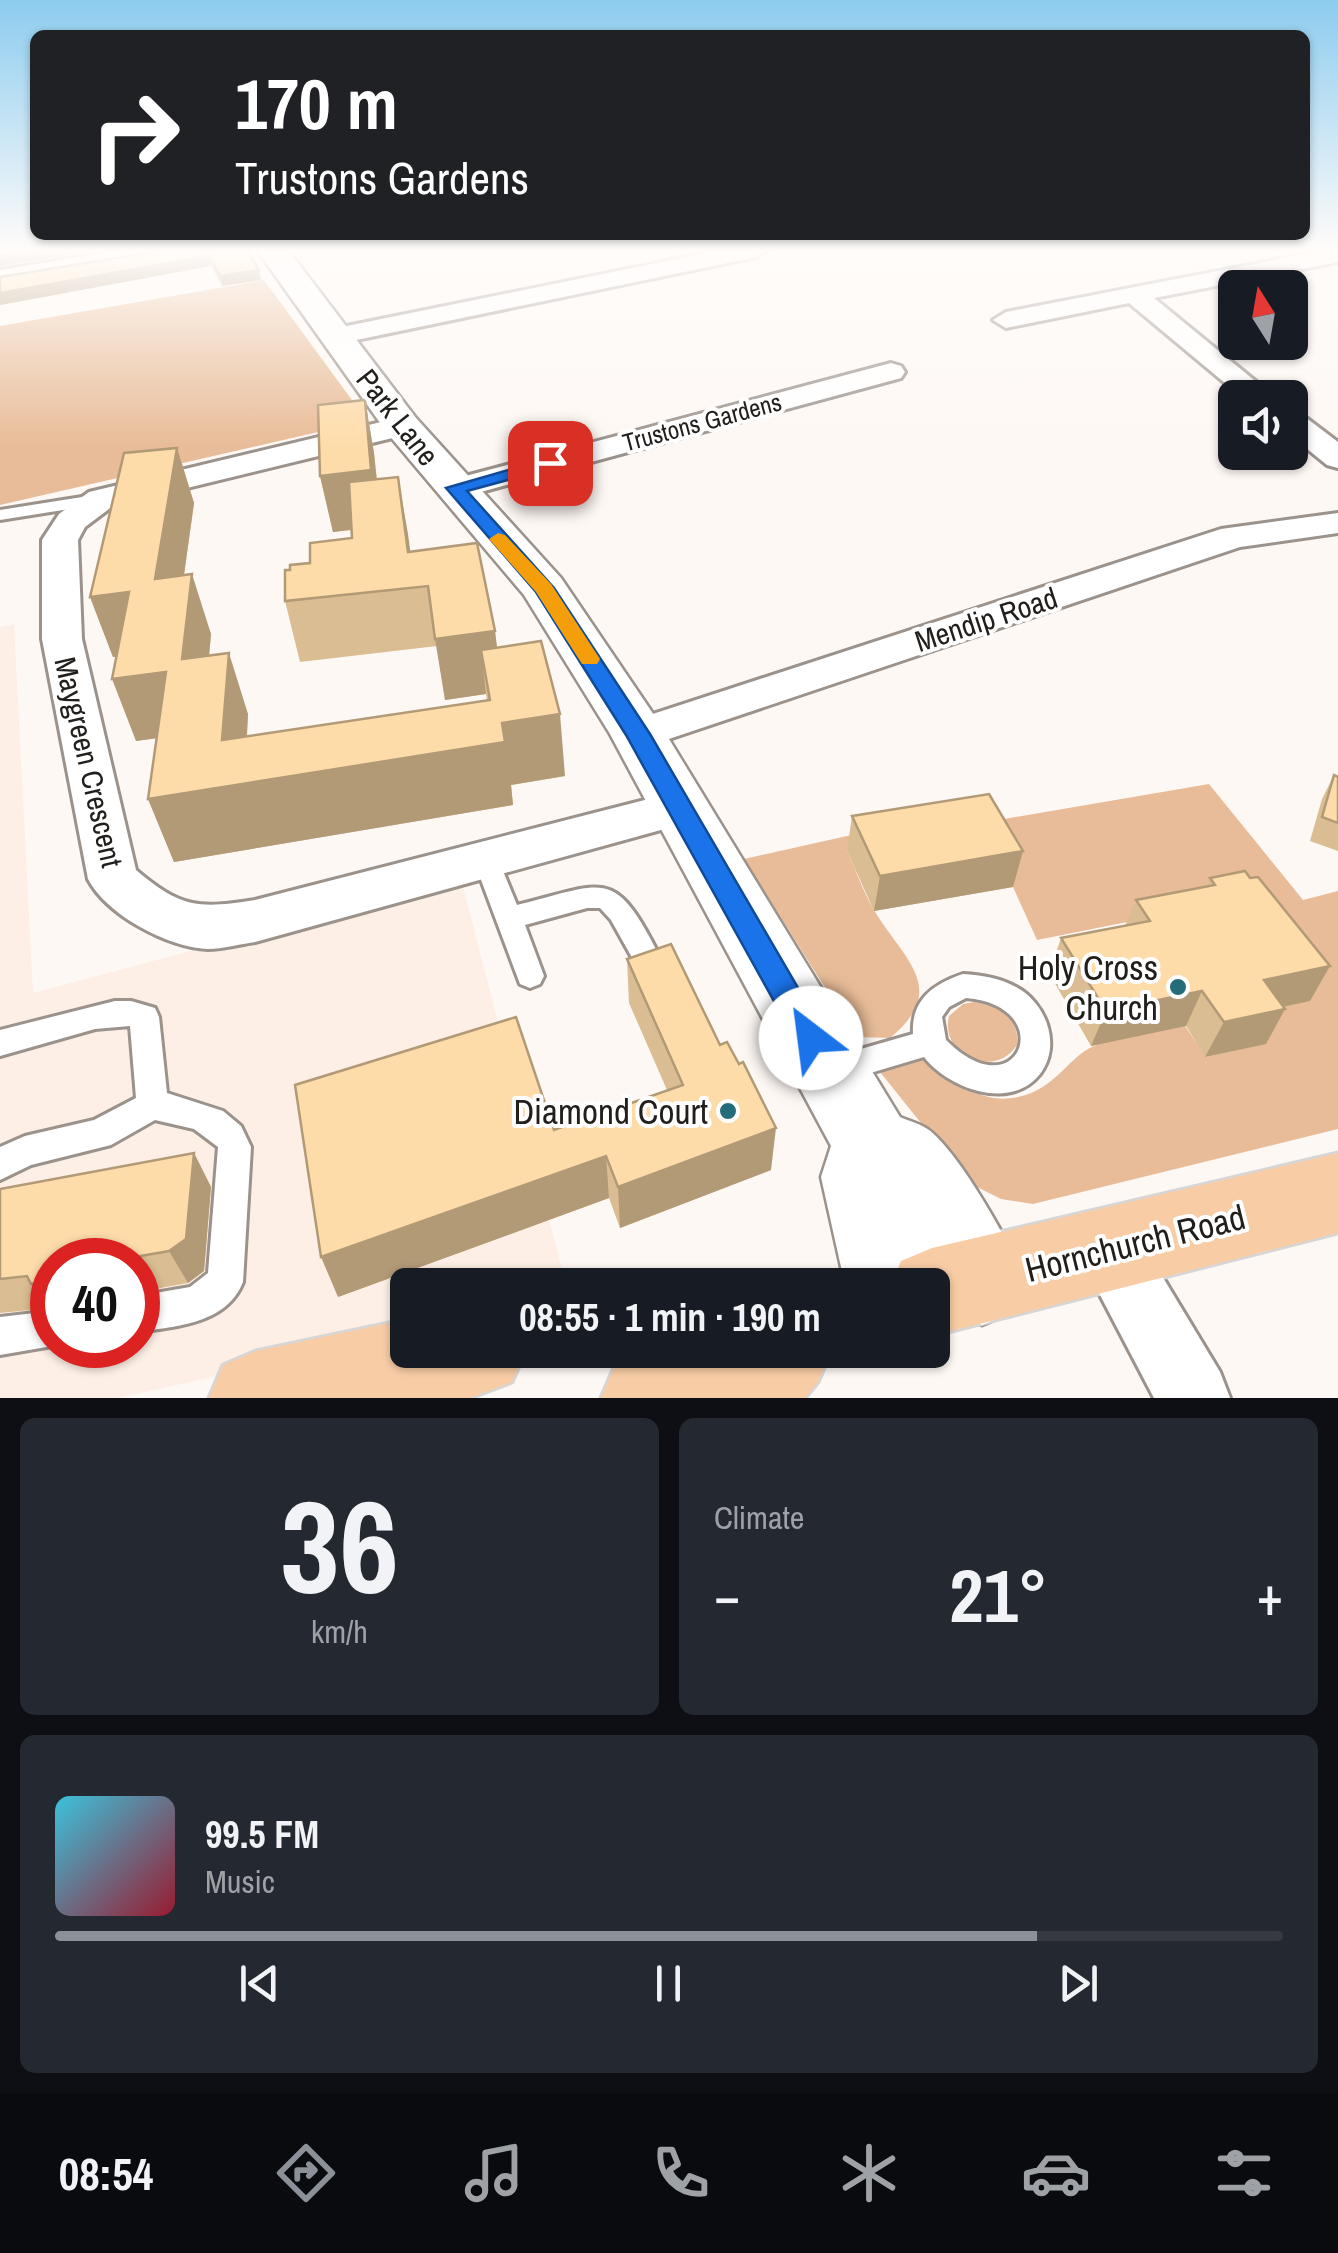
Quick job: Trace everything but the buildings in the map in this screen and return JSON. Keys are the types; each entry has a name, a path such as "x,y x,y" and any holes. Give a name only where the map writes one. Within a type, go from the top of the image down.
{"main road":[{"name":"Hornchurch Road","path":"957,1287 1338,1193"},
{"path":"256,1398 396,1368"},
{"path":"648,1398 764,1368"}],"street":[{"name":"Park Lane","path":"321,315 402,426 544,588 638,734 872,1144 899,1155 917,1175 957,1287"},
{"path":"337,336 438,315"},
{"path":"1006,320 1031,315"},
{"path":"1158,315 1239,380"},
{"name":"Trustons Gardens","path":"455,488 891,372"},
{"name":"Maygreen Crescent","path":"402,426 101,499 71,521 60,540 62,639 113,879 130,895 172,918 208,928 255,921 680,808"},
{"path":"1308,434 1338,458"},
{"name":"Mendip Road","path":"638,734 1234,537 1338,522"},
{"path":"872,1144 862,1177 885,1268"},
{"path":"1110,1250 1194,1398"}],"lane":[{"path":"0,515 101,499"},
{"path":"487,861 530,976"},
{"path":"509,918 587,898 607,898 621,912 645,955"},
{"path":"0,1043 115,1013 137,1013 144,1017 152,1105"},
{"path":"830,1071 930,1042"},
{"path":"0,1164 25,1151 100,1134 152,1105 202,1118 230,1134 235,1147 225,1282 198,1304 160,1310"},
{"path":"0,1336 30,1332"}],"shaded area":[{"path":"62,315 290,315 360,411 340,427 0,505 0,326"},
{"path":"14,624 33,993 461,879 562,1268 390,1268 390,1338 118,1398 0,1398 0,627"},
{"path":"1209,784 1303,900 1338,891 1338,1129 1033,1204 1001,1199 969,1183 876,1067 921,1057 973,1090 1000,1099 1031,1093 1085,1051 1127,1036 1185,1026 1206,1057 1265,1043 1245,1015 1309,1000 1233,901 1037,940 1013,887 847,851 872,907 910,962 919,990 917,1005 890,1038 856,1037 744,859 990,804 1004,819"},
{"path":"974,1002 1006,1014 1015,1027 1017,1045 996,1061 971,1058 952,1042 949,1016 963,1004"}],"slow traffic":[{"path":"498,539 544,588 589,659"}],"place":[{"name":"Holy Cross Church","path":"1178,987"},
{"name":"Diamond Court","path":"728,1111"}],"route":[{"path":"550,463 455,488 544,588 638,734 811,1038"}]}
